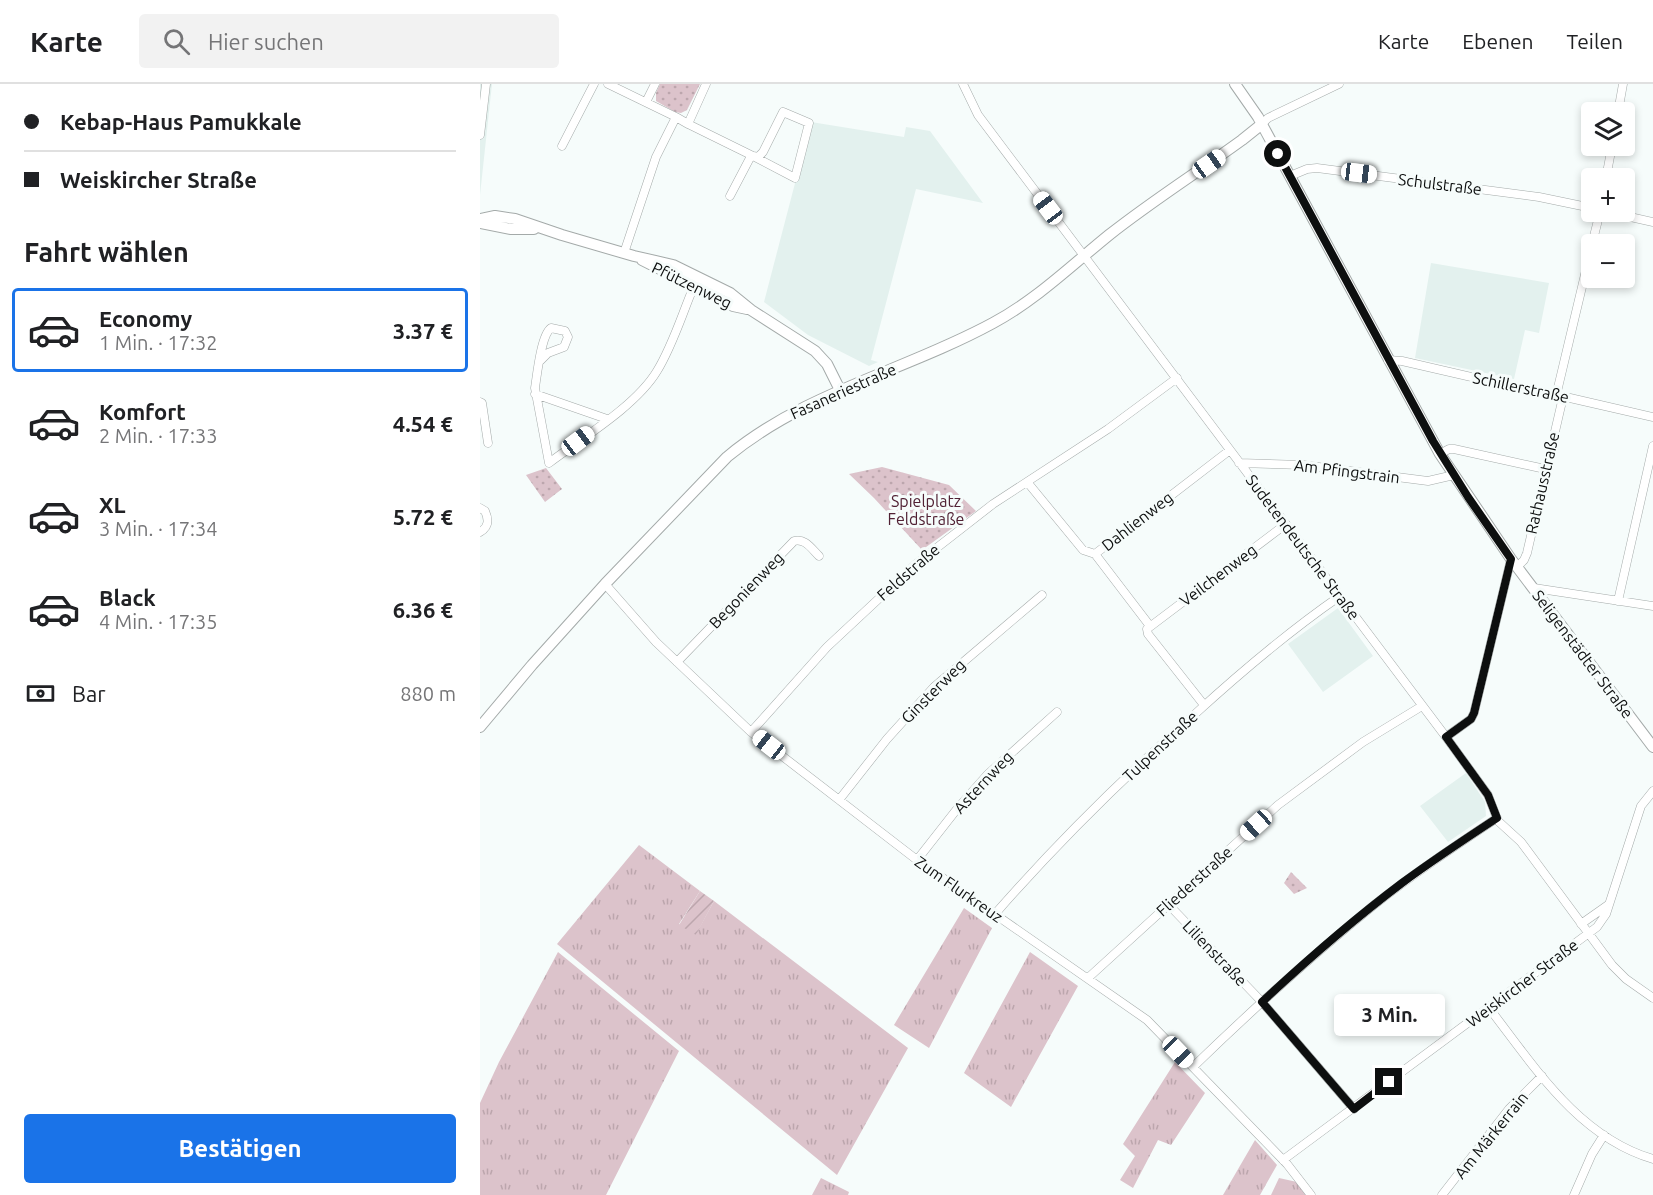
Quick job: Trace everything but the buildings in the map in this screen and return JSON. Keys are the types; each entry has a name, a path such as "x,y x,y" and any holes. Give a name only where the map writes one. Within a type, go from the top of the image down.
{"street":[{"path":"480,135 486,84"},
{"path":"562,146 594,84"},
{"path":"608,84 795,178 809,123 783,112 763,152 758,156 752,156"},
{"path":"646,102 655,84"},
{"path":"688,124 706,84"},
{"name":"Sudetendeutsche Straße","path":"963,84 978,115 1446,737 1488,795 1497,818 1521,842 1618,972 1653,998"},
{"name":"Seligenstädter Straße","path":"1235,84 1246,96 1262,124 1440,454 1514,563 1653,747"},
{"path":"1262,124 1268,118 1339,84"},
{"path":"1620,102 1623,84"},
{"path":"629,255 656,156 675,117"},
{"name":"Fasaneriestraße","path":"480,727 605,584 736,450 786,416 994,322 1030,299 1133,218 1262,124"},
{"path":"730,196 752,156"},
{"name":"Schulstraße","path":"1290,176 1307,169 1317,168 1539,197 1581,206"},
{"name":"Pfützenweg","path":"480,221 495,216 515,219 543,230 629,255 661,272 696,281 733,306 751,310 815,351 833,373 840,390"},
{"path":"1635,218 1653,222"},
{"path":"540,361 548,353 564,346 568,337 565,331 557,328 548,330 540,361 535,394 549,463 638,394 657,371 696,281"},
{"name":"Rathausstraße","path":"1446,737 1471,719 1474,713 1514,563 1524,560 1527,553 1583,288"},
{"name":"Schillerstraße","path":"1388,360 1402,361 1653,417"},
{"name":"Feldstraße","path":"751,732 827,647 916,564 976,517 1108,429 1177,378"},
{"path":"535,394 607,419"},
{"path":"480,402 488,443"},
{"path":"1618,601 1653,446"},
{"path":"1440,454 1454,449 1545,469"},
{"name":"Dahlienweg","path":"1028,483 1083,550 1095,554 1230,450"},
{"name":"Am Pfingstrain","path":"1239,463 1303,465 1428,482 1454,475"},
{"path":"480,508 485,511 488,524 485,530 480,532"},
{"name":"Veilchenweg","path":"1150,626 1286,524"},
{"name":"Begonienweg","path":"677,662 794,541 805,542 819,556"},
{"path":"1095,554 1150,626 1148,634 1204,705"},
{"name":"Zum Flurkreuz","path":"605,584 639,624 751,732 917,860 1147,1020 1282,1160 1311,1195"},
{"path":"1534,588 1653,606"},
{"name":"Ginsterweg","path":"839,800 887,739 934,687 1042,595"},
{"name":"Tulpenstraße","path":"995,914 1081,822 1204,705 1279,641 1340,596"},
{"name":"Fliederstraße","path":"1088,978 1278,805 1363,742 1422,706"},
{"name":"Asternweg","path":"917,860 988,774 1057,712"},
{"name":"Weiskircher Straße","path":"1282,1160 1354,1109 1588,934 1603,920 1641,806 1653,791"},
{"path":"1193,1067 1262,1002 1374,905 1497,818"},
{"name":"Lilienstraße","path":"1168,904 1262,1002 1354,1109"},
{"name":"Weiskircher Straße","path":"1581,924 1608,905"},
{"path":"1489,1008 1564,1103 1604,1135 1637,1154 1653,1159"},
{"name":"Am Märkerrain","path":"1442,1195 1509,1109 1542,1077"},
{"path":"1574,1195 1604,1135"}],"shaded area":[{"path":"480,84 492,84 480,195"},
{"path":"811,122 904,137 906,127 930,131 983,203 916,189 871,360 878,362 869,366 808,335 764,302"},
{"path":"1431,263 1549,283 1539,333 1525,330 1514,379 1415,358"},
{"path":"1338,608 1373,656 1323,692 1288,644"},
{"path":"1466,773 1485,802 1486,816 1448,842 1420,806"}],"green space":[{"path":"660,84 700,84 687,110 681,113 656,101 656,93"},
{"name":"Spielplatz Feldstraße","path":"882,467 949,485 976,511 922,550 849,474"},
{"path":"546,468 562,489 545,502 526,475"},
{"path":"639,845 700,891 679,924 696,934 714,901 908,1048 837,1175 557,944"},
{"path":"1291,872 1307,888 1294,894 1284,883"},
{"path":"700,891 714,901 696,935 679,925"},
{"path":"964,908 992,928 929,1048 894,1025"},
{"path":"558,952 679,1051 606,1195 480,1195 480,1103 499,1062"},
{"path":"1030,952 1078,986 1011,1107 964,1073"},
{"path":"1175,1062 1205,1093 1171,1145 1158,1140 1133,1188 1120,1180 1135,1156 1123,1144"},
{"path":"1255,1140 1277,1165 1260,1195 1223,1195"},
{"path":"821,1178 849,1192 848,1195 812,1195"},
{"path":"1279,1178 1297,1182 1306,1195 1271,1195"}],"route":[{"path":"1278,154 1433,441 1511,559 1474,713 1471,719 1446,737 1488,795 1497,818 1403,882 1262,1002 1354,1109 1389,1082"}]}
